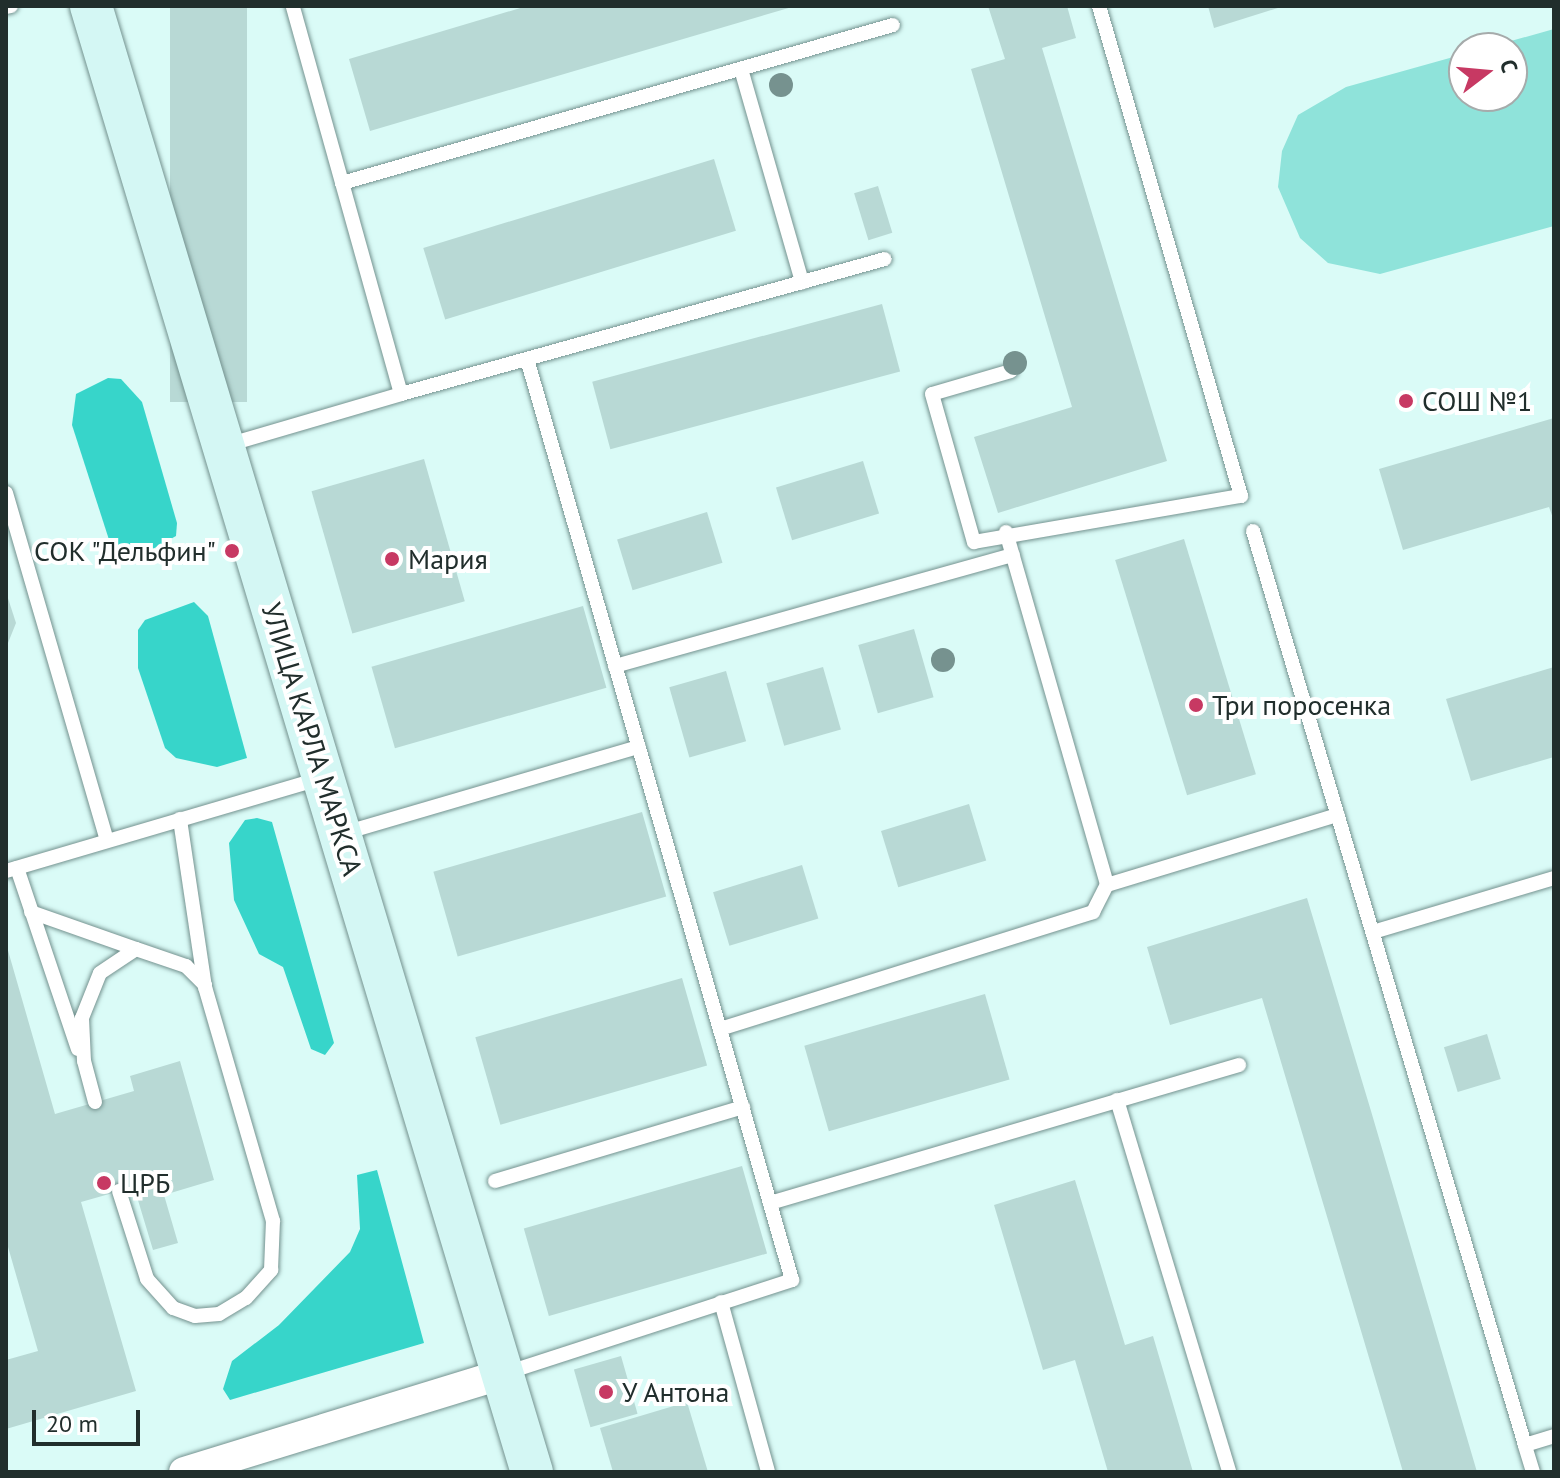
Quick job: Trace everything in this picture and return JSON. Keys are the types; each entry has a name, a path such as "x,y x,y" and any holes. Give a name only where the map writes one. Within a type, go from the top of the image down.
{"street":[{"name":"УЛИЦА КАРЛА МАРКСА","path":"91,6 532,1472"},
{"path":"184,1472 503,1374"}],"lane":[{"path":"293,6 401,394"},
{"path":"1011,371 932,394 974,542 1006,532 1241,496 1099,6"},
{"path":"342,183 893,25"},
{"path":"741,69 802,282"},
{"path":"223,446 885,259"},
{"path":"503,1374 792,1280 527,359"},
{"path":"6,493 107,841"},
{"path":"1253,531 1533,1472"},
{"path":"720,1029 1093,912 1107,885 1006,532"},
{"path":"615,666 1013,555"},
{"path":"340,834 639,747"},
{"path":"95,1102 84,1061 31,912 12,869 324,778"},
{"path":"1107,885 1338,815"},
{"path":"119,1191 147,1279 173,1308 195,1316 219,1314 246,1298 271,1270 273,1221 205,987 180,819"},
{"path":"1373,932 1554,878"},
{"path":"31,912 175,960 205,987"},
{"path":"84,1061 82,1018 92,986 116,958 136,949"},
{"path":"770,1203 1239,1065"},
{"path":"1117,1100 1229,1472"},
{"path":"495,1181 743,1107"},
{"path":"721,1302 768,1472"},
{"path":"1525,1445 1554,1436"}],"shaded area":[{"path":"1554,29 1554,226 1380,274 1328,263 1300,238 1278,187 1282,151 1298,115 1346,87 1448,58 1448,112 1528,112 1528,36"},
{"path":"108,378 121,379 142,402 177,523 176,536 151,550 121,555 112,549 72,425 76,394"},
{"path":"194,602 208,616 247,758 217,767 176,758 165,748 138,668 138,630 145,620"},
{"path":"257,818 272,822 334,1043 325,1055 311,1049 283,967 259,954 234,900 229,843 245,820"},
{"path":"377,1170 424,1343 230,1400 223,1389 232,1361 279,1325 350,1252 360,1229 357,1175"}],"building":[{"path":"170,6 247,6 247,402 170,402"},
{"path":"527,6 792,7 370,131 349,59"},
{"path":"988,6 1067,6 1076,38 1042,48 1167,461 998,513 974,437 1072,407 971,69 1005,59"},
{"path":"1208,6 1281,6 1281,7 1214,28"},
{"path":"714,159 736,231 445,320 423,248"},
{"path":"878,186 892,233 868,240 854,193"},
{"path":"882,304 900,372 610,449 592,382"},
{"path":"1554,418 1554,521 1549,507 1403,550 1379,469"},
{"name":"Мария","path":"424,459 465,601 352,634 312,491"},
{"path":"863,461 879,514 792,540 776,488"},
{"path":"707,512 722,563 633,590 617,539"},
{"name":"Три поросенка","path":"1184,539 1256,774 1187,795 1115,560"},
{"path":"6,592 16,623 6,648"},
{"path":"583,606 606,688 395,748 372,667"},
{"path":"914,629 934,697 878,713 858,645"},
{"path":"823,667 841,729 784,746 766,683"},
{"path":"1554,667 1554,757 1471,781 1446,699"},
{"path":"726,671 746,741 689,757 669,687"},
{"path":"969,804 986,860 898,887 881,831"},
{"path":"642,812 666,897 458,956 433,872"},
{"path":"802,865 818,919 729,946 713,892"},
{"path":"1307,898 1477,1472 1403,1472 1262,998 1170,1025 1147,947"},
{"name":"ЦРБ","path":"7,947 55,1114 134,1091 130,1076 180,1061 214,1180 164,1195 178,1243 153,1250 134,1187 81,1202 136,1391 6,1429 6,1360 38,1351 6,1240"},
{"path":"682,978 707,1065 500,1125 475,1037"},
{"path":"985,994 1010,1080 829,1131 804,1046"},
{"path":"1487,1034 1501,1079 1458,1092 1444,1047"},
{"path":"742,1166 767,1253 549,1316 524,1229"},
{"path":"1075,1180 1125,1345 1153,1336 1193,1472 1108,1472 1075,1360 1043,1370 994,1205"},
{"name":"У Антона","path":"621,1356 638,1414 590,1427 574,1370"},
{"path":"687,1402 708,1472 613,1472 600,1428"}],"place":[{"name":"СОШ №1","path":"1406,401"},
{"name":"СОК \"Дельфин\"","path":"232,551"},
{"name":"Мария","path":"392,559"},
{"name":"Три поросенка","path":"1196,705"},
{"name":"ЦРБ","path":"104,1183"},
{"name":"У Антона","path":"606,1392"}]}
